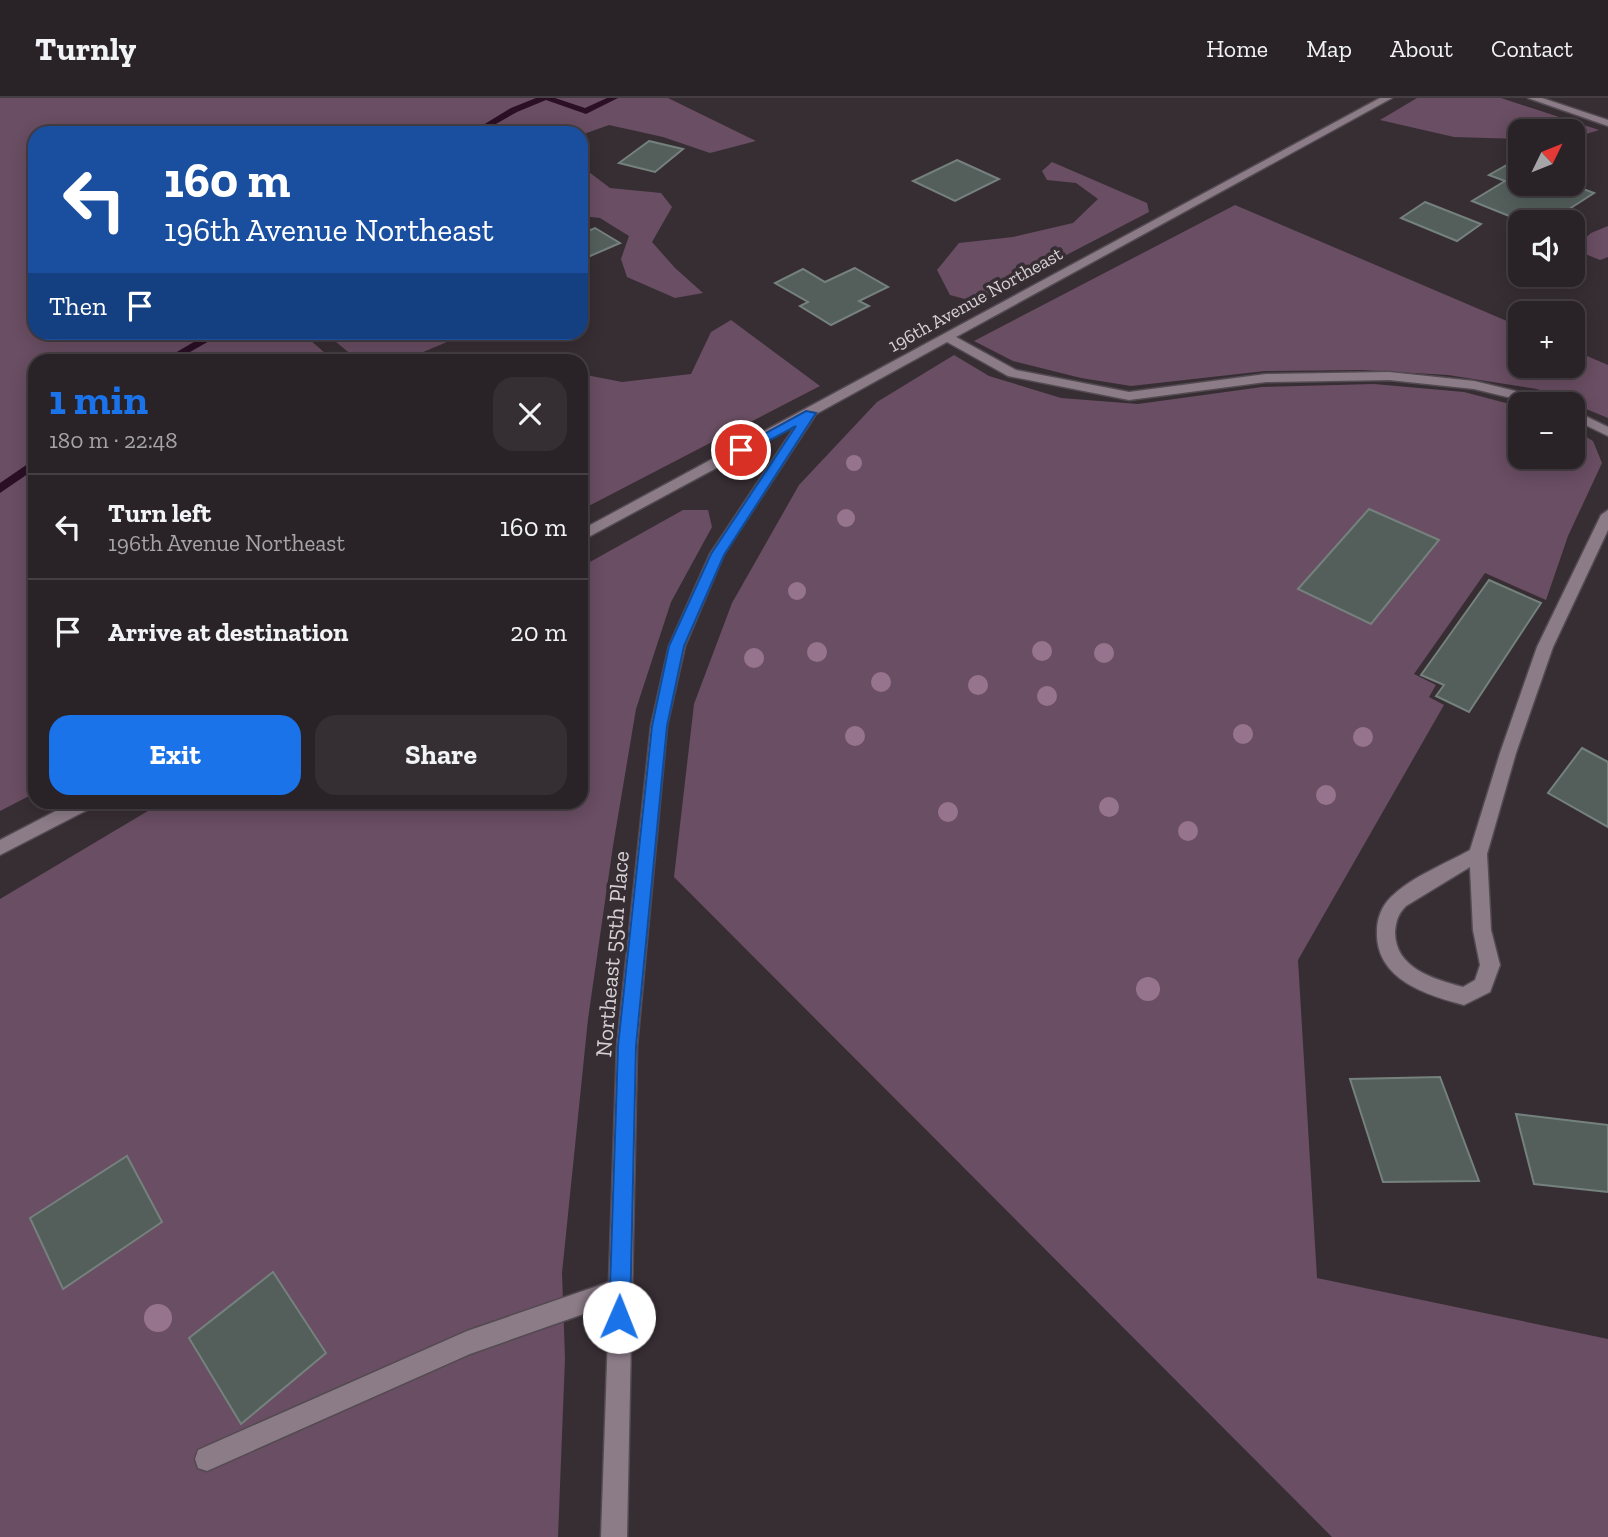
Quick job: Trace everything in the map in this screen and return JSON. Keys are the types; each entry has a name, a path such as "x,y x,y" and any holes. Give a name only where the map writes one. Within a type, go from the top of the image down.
{"street":[{"name":"196th Avenue Northeast","path":"588,532 1387,98"},
{"path":"1533,98 1608,123"},
{"path":"948,338 1012,373 1129,396 1266,378 1389,376 1474,385 1508,393"},
{"name":"Northeast 55th Place","path":"614,1537 627,1046 662,713 677,646 717,554 810,413"},
{"path":"1585,420 1608,432"},
{"path":"1478,854 1399,901 1385,919 1386,947 1405,973 1433,989 1464,996 1483,986 1490,965 1482,930 1478,854 1545,647 1608,515"},
{"path":"0,848 74,809"},
{"path":"207,1459 467,1343 620,1290"}],"shaded area":[{"path":"0,98 668,98 756,141 710,153 663,137 609,125 588,132 588,126 28,126 28,340 310,340 326,354 28,354 28,797 0,811"},
{"path":"1417,98 1501,98 1565,119 1508,119 1508,139 1454,137 1380,120"},
{"path":"1586,126 1599,130 1586,134"},
{"path":"1052,162 1147,203 1149,212 976,302 950,295 937,270 959,243 1013,237 1073,223 1098,199 1076,183 1047,180 1042,171"},
{"path":"588,171 610,188 661,193 672,207 652,242 675,268 703,293 675,298 627,277 621,259 629,236 600,218 588,217"},
{"path":"1235,205 1508,321 1508,378 1585,378 1585,355 1608,365 1608,418 1585,409 1585,392 1544,392 1448,375 1362,370 1265,371 1131,386 1081,378 1013,361 974,341"},
{"path":"1608,226 1608,257 1600,260 1585,254 1585,238"},
{"path":"731,320 820,386 588,506 588,375 622,382 691,374 711,332"},
{"path":"334,340 452,340 418,354 351,354"},
{"path":"954,355 989,376 1061,398 1138,404 1262,387 1374,384 1464,392 1508,404 1508,469 1585,469 1585,436 1593,441 1602,463 1568,536 1546,600 1485,573 1414,674 1436,685 1429,697 1444,705 1298,960 1317,1278 1608,1339 1608,1537 1332,1537 674,877 694,704 732,603 799,485 877,402"},
{"path":"683,510 708,510 712,527 671,602 636,709 613,846 588,1019 562,1273 565,1358 558,1537 0,1537 0,899 151,809 588,809 588,563"}],"building":[{"path":"649,141 683,149 655,172 619,163"},
{"path":"957,160 999,179 955,201 913,181"},
{"path":"1508,164 1508,196 1586,196 1586,190 1594,193 1568,210 1508,210 1508,216 1472,201 1505,181 1489,175"},
{"path":"1425,202 1481,224 1457,241 1401,218"},
{"path":"595,228 620,243 588,257 588,231"},
{"path":"855,268 888,287 859,301 869,306 831,325 800,306 808,302 775,283 803,269 825,282"},
{"path":"1369,509 1439,540 1371,624 1298,589"},
{"path":"1489,580 1541,603 1469,712 1436,696 1444,685 1421,675"},
{"path":"1582,748 1608,762 1608,827 1548,793"},
{"path":"1440,1077 1479,1181 1383,1182 1350,1079"},
{"path":"1516,1114 1608,1125 1608,1192 1534,1184"},
{"path":"127,1156 162,1222 63,1289 30,1218"},
{"path":"273,1272 326,1353 241,1424 189,1338"}],"waterway":[{"path":"486,126 514,110 544,98"},
{"path":"547,98 586,111 614,98"},
{"path":"180,354 205,340"},
{"path":"0,489 28,468"}],"route":[{"path":"619,1317 627,1046 659,726 677,646 717,554 810,413 741,450"}]}
